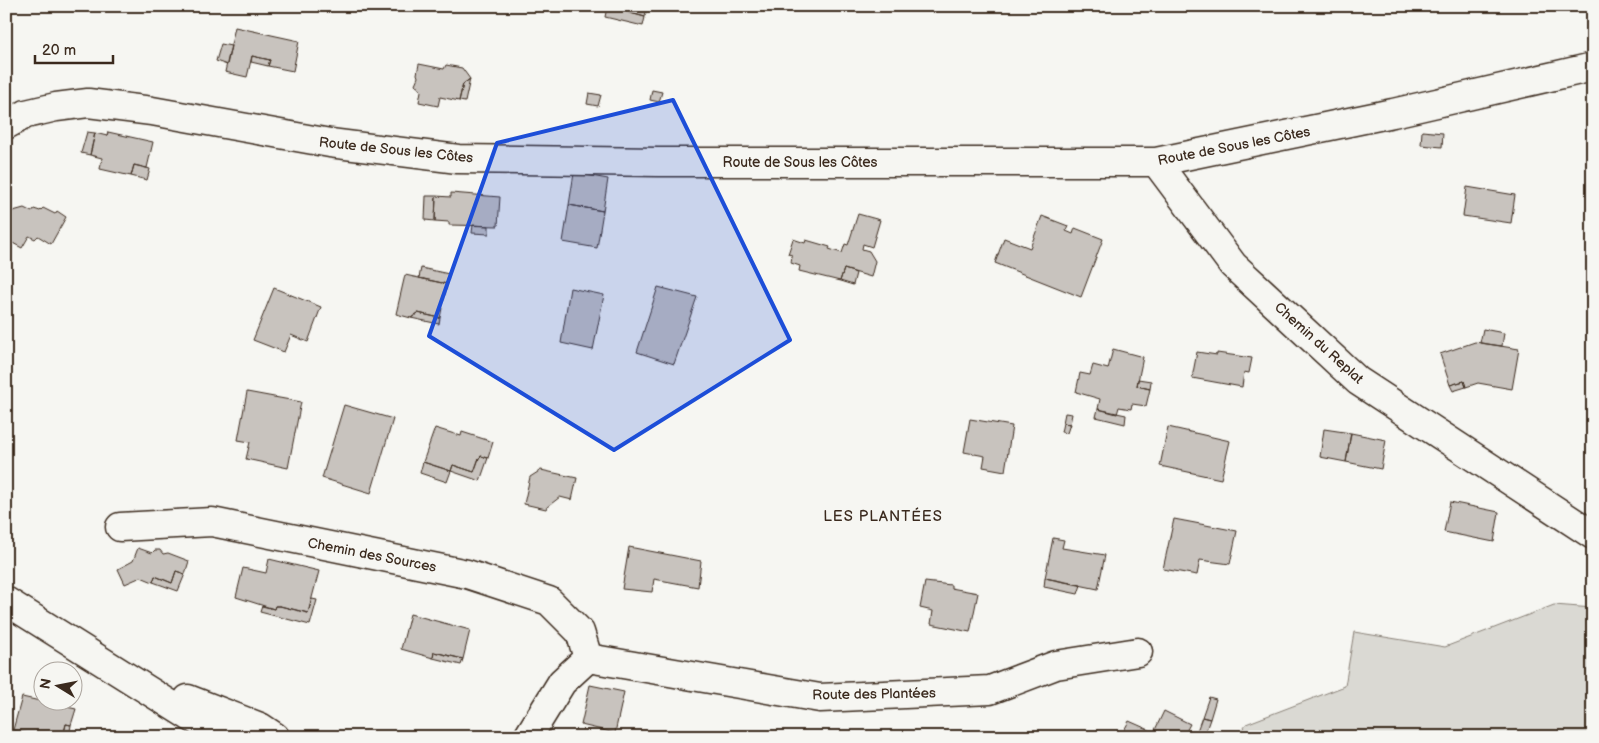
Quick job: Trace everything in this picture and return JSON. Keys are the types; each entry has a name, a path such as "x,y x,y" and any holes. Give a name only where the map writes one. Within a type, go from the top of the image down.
{"street":[{"name":"Route de Sous les Côtes","path":"6,125 26,114 56,107 88,103 152,111 330,143 458,159 658,162 1156,162 1374,117 1593,67"},
{"name":"Chemin du Replat","path":"1156,162 1233,265 1358,381 1593,534"},
{"name":"Chemin des Sources","path":"120,526 212,522 467,574 549,601 580,632 588,658"},
{"path":"6,601 189,716 229,737"},
{"name":"Route des Plantées","path":"588,658 820,698 990,690 1056,665 1138,652"},
{"path":"528,737 562,682 588,658"},
{"path":"132,681 195,701 260,727 275,737"}],"highlighted area":[{"path":"673,100 790,340 614,450 429,336 497,143"}],"shaded area":[{"path":"1554,605 1593,608 1593,737 1237,737 1246,724 1345,686 1354,632 1445,647"}],"building":[{"path":"607,6 647,6 645,17"},
{"path":"607,7 645,17 643,26 605,17"},
{"path":"235,27 299,41 293,71 268,66 270,60 252,56 247,77 225,72"},
{"path":"221,44 231,46 227,65 216,61"},
{"path":"252,56 270,60 268,66 251,62"},
{"path":"419,64 444,69 446,65 462,68 470,79 463,84 459,101 440,97 438,106 419,102 421,91 415,84 418,77"},
{"path":"470,79 465,102 459,101 463,84"},
{"path":"652,90 662,92 659,102 650,100"},
{"path":"589,93 601,95 598,106 587,104"},
{"path":"1422,131 1443,133 1442,147 1421,145"},
{"path":"87,132 95,133 90,155 81,153"},
{"path":"108,132 153,142 147,168 134,165 131,176 100,169 102,158 90,155 95,133 107,136"},
{"path":"134,165 150,169 147,180 131,176"},
{"path":"574,173 608,179 603,211 569,205"},
{"path":"1467,187 1515,195 1511,223 1463,216"},
{"path":"451,193 500,197 498,226 449,225 449,222 435,221 436,196 451,197"},
{"path":"426,196 436,196 435,221 425,220"},
{"path":"569,205 603,211 597,248 563,242"},
{"path":"24,208 32,212 34,209 40,211 43,208 55,214 57,211 66,217 51,244 38,236 35,239 29,236 22,248 9,241 6,242 6,213"},
{"path":"858,214 880,220 872,247 863,244 862,249 869,251 875,261 871,277 844,269 840,281 799,271 800,266 791,263 792,255 788,254 793,239 805,243 806,240 830,247 829,249 842,253 845,244 848,245"},
{"path":"1042,216 1068,226 1066,231 1073,234 1075,228 1103,239 1081,297 995,263 1004,238 1030,248"},
{"path":"473,225 489,226 489,234 472,233"},
{"path":"421,268 449,274 447,284 419,278"},
{"path":"844,269 856,273 853,285 840,281"},
{"path":"405,275 447,284 440,318 418,313 411,318 396,314"},
{"path":"658,287 697,297 674,364 637,352"},
{"path":"274,288 321,307 308,342 291,335 284,352 253,340"},
{"path":"570,288 604,295 593,350 561,343"},
{"path":"418,313 440,318 439,324 411,318"},
{"path":"1483,329 1504,333 1502,346 1480,343"},
{"path":"1475,342 1519,349 1512,389 1478,383 1466,387 1464,381 1450,385 1440,354"},
{"path":"1113,349 1143,357 1137,386 1150,389 1146,406 1132,404 1131,409 1119,407 1117,414 1098,409 1100,399 1076,392 1080,373 1090,375 1093,365 1108,369"},
{"path":"1197,352 1252,358 1249,373 1244,372 1242,387 1192,378"},
{"path":"1138,379 1151,381 1150,389 1137,386"},
{"path":"1464,381 1466,387 1453,391 1450,385"},
{"path":"247,392 301,402 288,468 246,459 250,442 238,440"},
{"path":"344,405 393,419 371,493 322,478"},
{"path":"1098,409 1126,415 1125,424 1096,417"},
{"path":"1065,413 1072,414 1070,424 1063,423"},
{"path":"970,419 1012,426 1005,471 983,467 985,456 964,452"},
{"path":"1063,423 1070,424 1067,433 1061,432"},
{"path":"1168,427 1230,441 1221,479 1160,466"},
{"path":"435,428 461,436 462,432 493,442 488,458 481,456 479,458 474,472 453,465 451,471 423,462"},
{"path":"1324,429 1351,433 1346,462 1320,457"},
{"path":"1351,433 1386,440 1381,469 1346,462"},
{"path":"481,456 488,458 480,481 451,471 453,465 474,472"},
{"path":"423,462 451,471 447,482 420,473"},
{"path":"541,470 577,478 572,500 560,497 546,509 524,504 530,477"},
{"path":"1450,502 1499,512 1494,542 1444,532"},
{"path":"1174,519 1237,531 1230,564 1200,560 1197,575 1163,569"},
{"path":"1053,538 1064,540 1062,548 1105,555 1098,589 1045,578"},
{"path":"629,547 701,561 698,587 654,579 652,592 622,589"},
{"path":"138,548 152,553 155,550 160,550 163,554 168,553 189,561 185,574 176,571 172,583 155,576 153,582 141,577 125,584 118,569 133,561"},
{"path":"269,559 319,571 308,613 280,606 275,606 274,609 236,597 243,568 266,573"},
{"path":"176,571 185,574 178,591 153,582 155,576 172,583"},
{"path":"1045,578 1081,585 1078,594 1044,587"},
{"path":"925,582 951,585 951,588 978,593 970,632 931,624 933,611 920,608"},
{"path":"312,599 317,600 310,625 260,612 262,606 274,609 275,606 280,606 308,613"},
{"path":"410,614 470,630 463,659 434,652 433,658 401,649"},
{"path":"434,652 463,659 461,665 433,658"},
{"path":"590,685 624,692 615,733 581,725"},
{"path":"22,697 32,699 32,710 76,710 71,725 66,724 63,737 42,737 13,730"},
{"path":"1209,697 1216,699 1210,719 1202,717"},
{"path":"1164,711 1190,724 1183,737 1121,736 1129,721 1154,732"},
{"path":"1202,717 1210,719 1205,733 1197,731"},
{"path":"66,724 71,725 69,737 63,737"}],"district":[{"name":"LES PLANTÉES","path":"883,516"}]}
